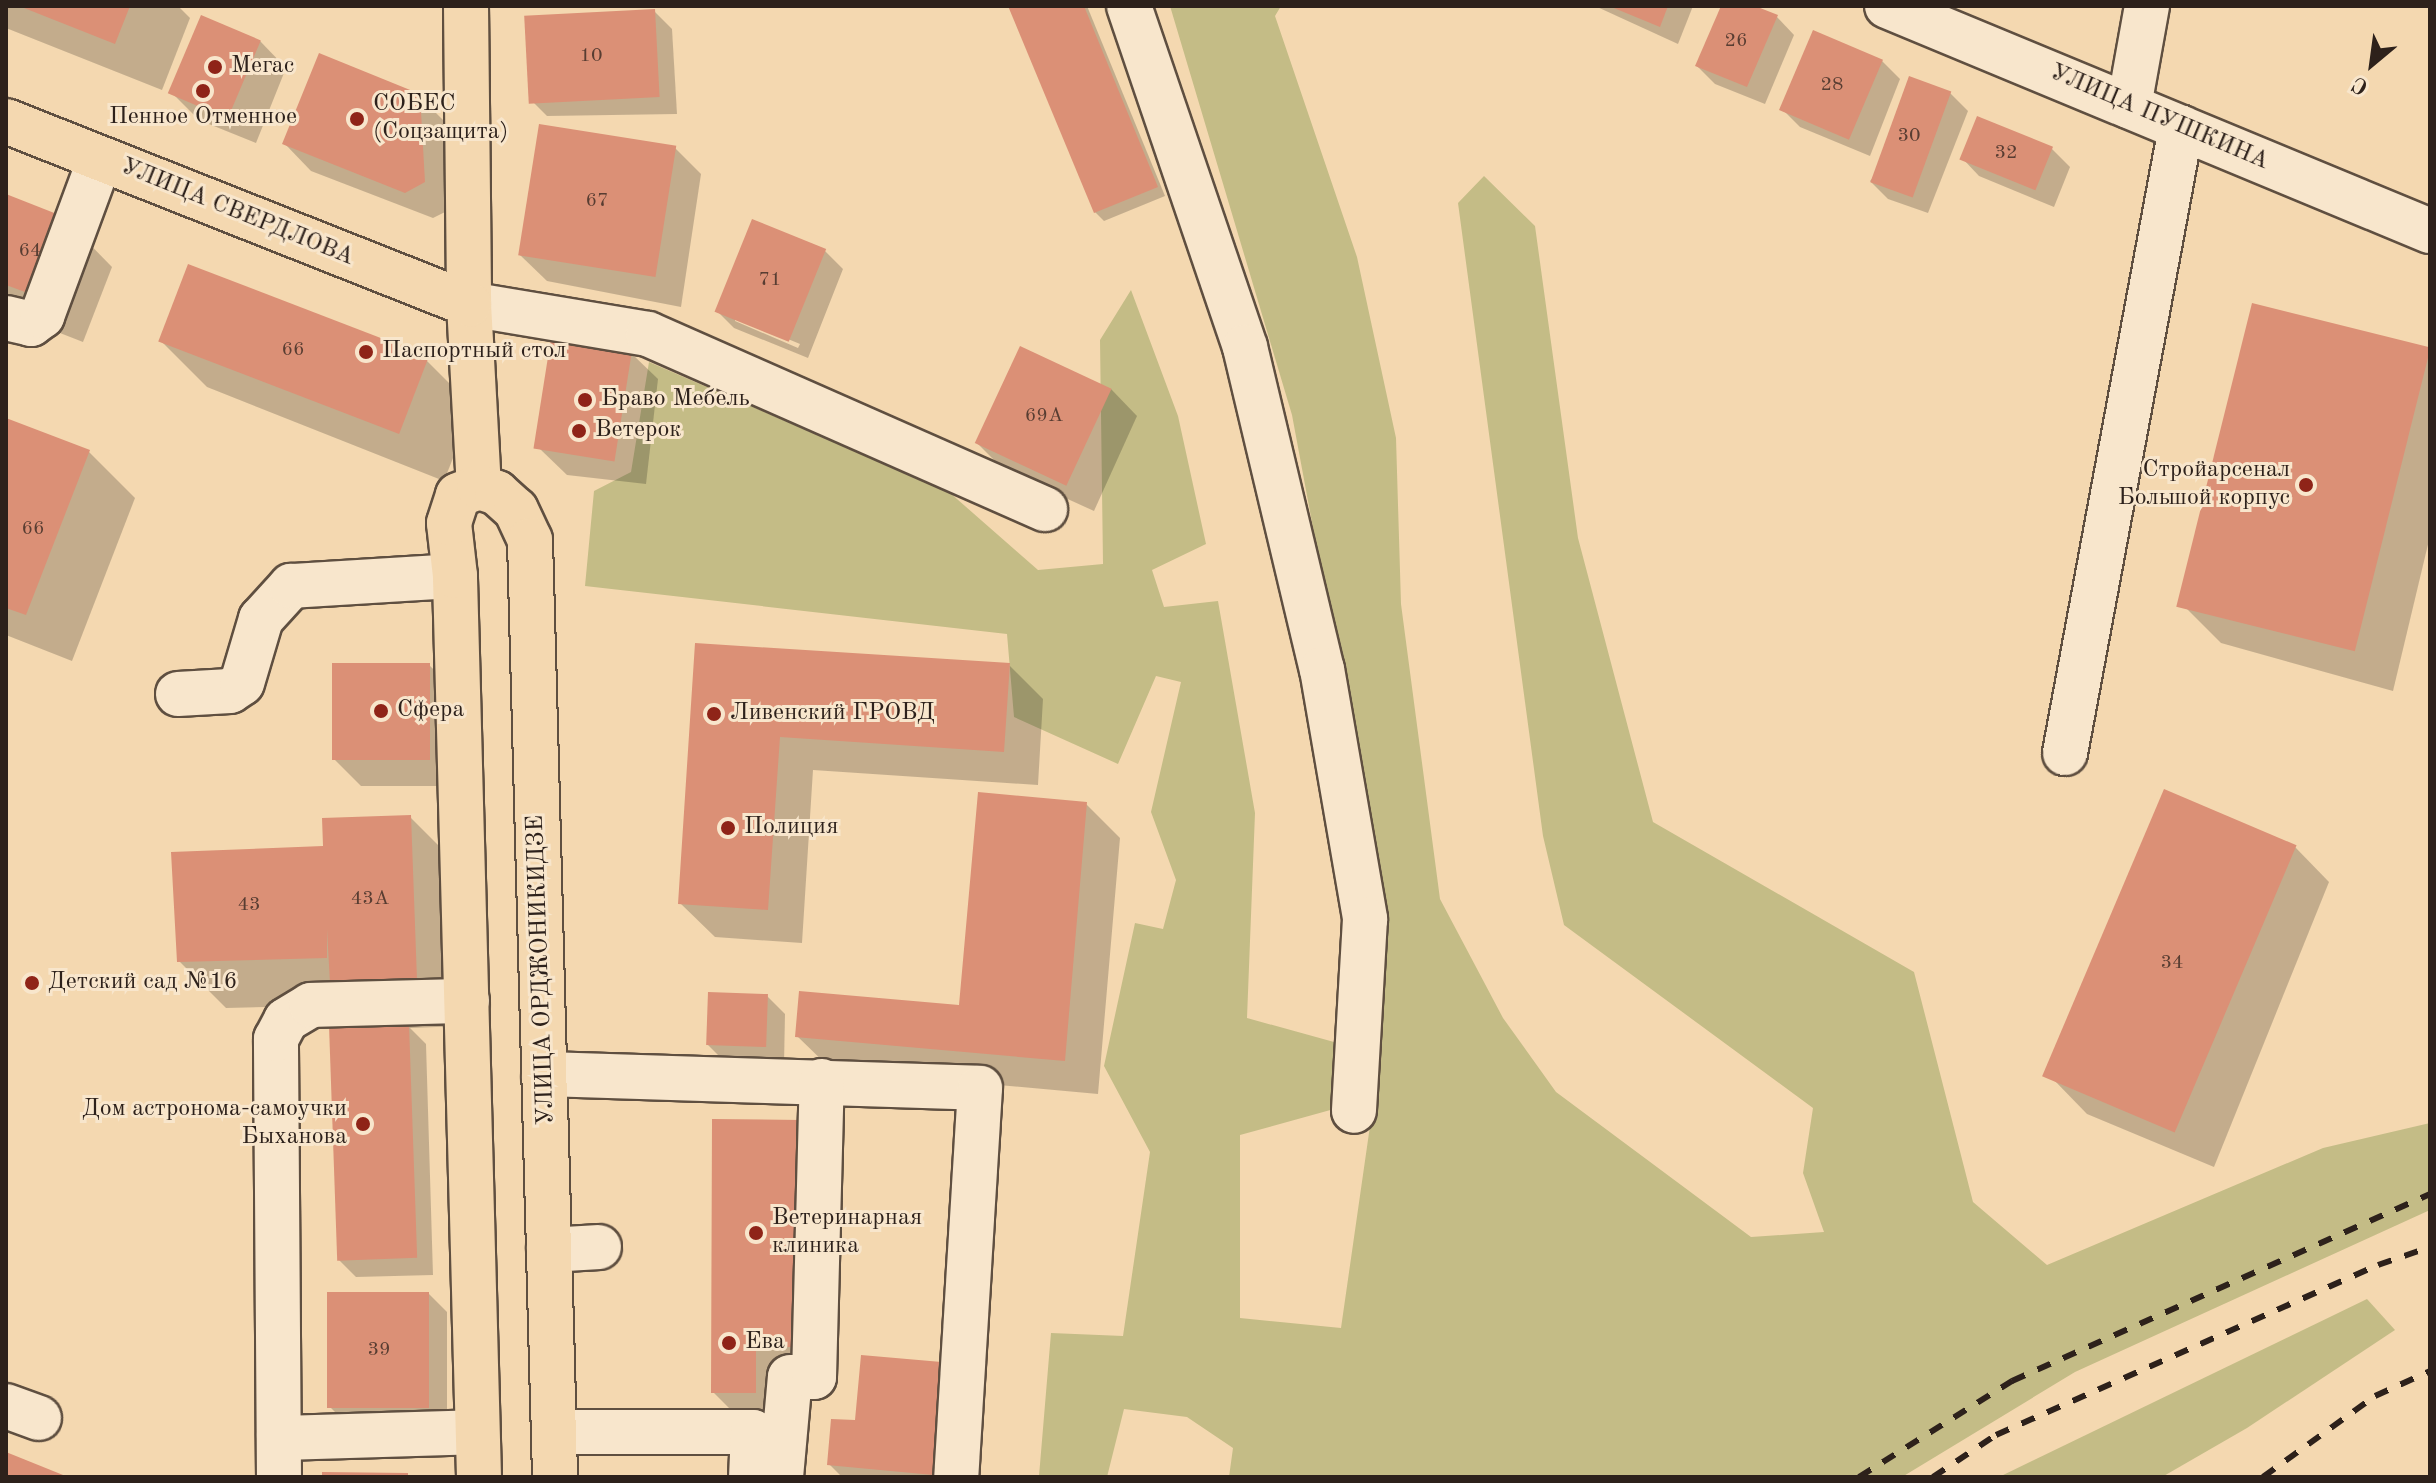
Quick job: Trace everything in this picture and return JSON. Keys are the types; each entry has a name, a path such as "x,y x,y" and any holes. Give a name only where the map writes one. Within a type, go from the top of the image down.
{"main road":[{"path":"466,6 469,304 479,487 458,495 449,523 455,576 479,1477"},
{"name":"УЛИЦА СВЕРДЛОВА","path":"6,121 469,304"},
{"name":"УЛИЦА ОРДЖОНИКИДЗЕ","path":"479,487 497,493 516,510 530,540 555,1477"}],"street":[{"path":"1129,6 1245,347 1322,669 1365,919 1354,1111"},
{"name":"УЛИЦА ПУШКИНА","path":"1887,6 2430,231"},
{"path":"2129,106 2147,6"},
{"path":"2065,753 2181,128"},
{"path":"6,318 31,324 42,316 100,159"},
{"path":"469,304 648,334 1045,509"},
{"path":"178,694 230,691 242,683 261,619 291,586 455,576"},
{"path":"467,1001 311,1005 280,1030 274,1050 279,1458 477,1432"},
{"path":"544,1074 980,1088 956,1477"},
{"path":"781,1477 790,1377 814,1377 822,1081"},
{"path":"549,1250 599,1247"},
{"path":"555,1432 753,1432 751,1477"}],"shaded area":[{"path":"1170,6 1281,6 1275,16 1357,257 1396,438 1401,604 1440,899 1503,1018 1556,1092 1751,1237 1824,1232 1803,1173 1813,1108 1564,925 1543,836 1458,203 1484,176 1535,226 1578,538 1653,822 1914,972 1973,1202 2047,1265 2323,1148 2430,1123 2430,1210 2075,1372 1902,1477 1229,1477 1233,1448 1187,1417 1124,1409 1107,1477 1039,1476 1051,1333 1123,1336 1150,1152 1104,1066 1135,923 1163,929 1176,880 1151,812 1181,682 1156,676 1118,764 1014,717 1007,634 585,586 594,491 631,472 649,362 949,492 1038,570 1103,564 1100,340 1131,290 1178,416 1206,544 1152,570 1164,607 1218,601 1255,813 1247,1018 1334,1042 1334,1109 1240,1135 1240,1318 1341,1328 1371,1119 1379,882 1292,415"},
{"path":"2367,1299 2395,1330 2247,1428 2162,1477 1999,1477"}],"building":[{"path":"19,6 130,6 115,44"},
{"path":"1008,6 1084,6 1158,187 1094,213"},
{"path":"1609,6 1668,6 1660,27"},
{"path":"1721,6 1755,6 1778,15 1747,87 1695,66"},
{"path":"655,9 660,97 529,104 524,16"},
{"name":"Мегас","path":"201,15 261,40 228,119 168,93"},
{"path":"1813,30 1883,60 1849,140 1779,110"},
{"name":"СОБЕС (Соцзащита)","path":"319,53 420,94 425,182 405,193 282,144"},
{"path":"1909,76 1951,91 1913,198 1870,182"},
{"path":"1977,116 2053,147 2035,190 1959,160"},
{"path":"539,124 676,146 655,277 518,255"},
{"path":"6,194 67,218 36,296 6,285"},
{"path":"752,219 826,249 789,342 715,312"},
{"path":"188,264 429,356 399,434 158,341"},
{"name":"Стройарсенал Большой корпус","path":"2252,303 2430,347 2355,651 2176,607"},
{"name":"Браво Мебель","path":"551,338 632,351 614,461 533,449"},
{"path":"1020,346 1112,389 1066,486 975,443"},
{"path":"6,418 90,450 26,615 6,608"},
{"name":"Полиция","path":"695,643 1010,663 1004,752 780,737 768,910 678,904"},
{"name":"Сфера","path":"332,663 430,663 430,760 332,760"},
{"path":"2164,789 2297,845 2175,1132 2042,1076"},
{"path":"978,792 1087,802 1065,1061 795,1037 799,991 959,1005"},
{"path":"411,815 417,980 330,983 327,929 327,958 177,962 171,852 323,846 322,818"},
{"path":"708,992 768,994 766,1047 706,1045"},
{"path":"409,1024 417,1258 337,1261 329,1027"},
{"name":"Ветеринарная клиника","path":"712,1119 801,1120 801,1347 756,1347 756,1393 711,1393"},
{"path":"327,1292 429,1292 429,1408 327,1408"},
{"path":"861,1355 953,1363 944,1476 827,1465 831,1419 855,1420"},
{"path":"6,1452 68,1477 6,1477"},
{"path":"322,1472 408,1473 408,1477 322,1477"}],"railway":[{"path":"1859,1477 2012,1381 2430,1194"},
{"path":"1933,1477 1996,1435 2378,1265 2430,1247"},
{"path":"2263,1477 2375,1396 2430,1371"}],"place":[{"name":"Мегас","path":"215,67"},
{"name":"Пенное Отменное","path":"203,91"},
{"name":"СОБЕС (Соцзащита)","path":"357,119"},
{"name":"Паспортный стол","path":"366,352"},
{"name":"Браво Мебель","path":"585,400"},
{"name":"Ветерок","path":"579,431"},
{"name":"Стройарсенал Большой корпус","path":"2306,485"},
{"name":"Сфера","path":"381,711"},
{"name":"Ливенский ГРОВД","path":"714,714"},
{"name":"Полиция","path":"728,828"},
{"name":"Детский сад №16","path":"32,983"},
{"name":"Дом астронома-самоучки Быханова","path":"363,1124"},
{"name":"Ветеринарная клиника","path":"756,1233"},
{"name":"Ева","path":"729,1343"}]}
